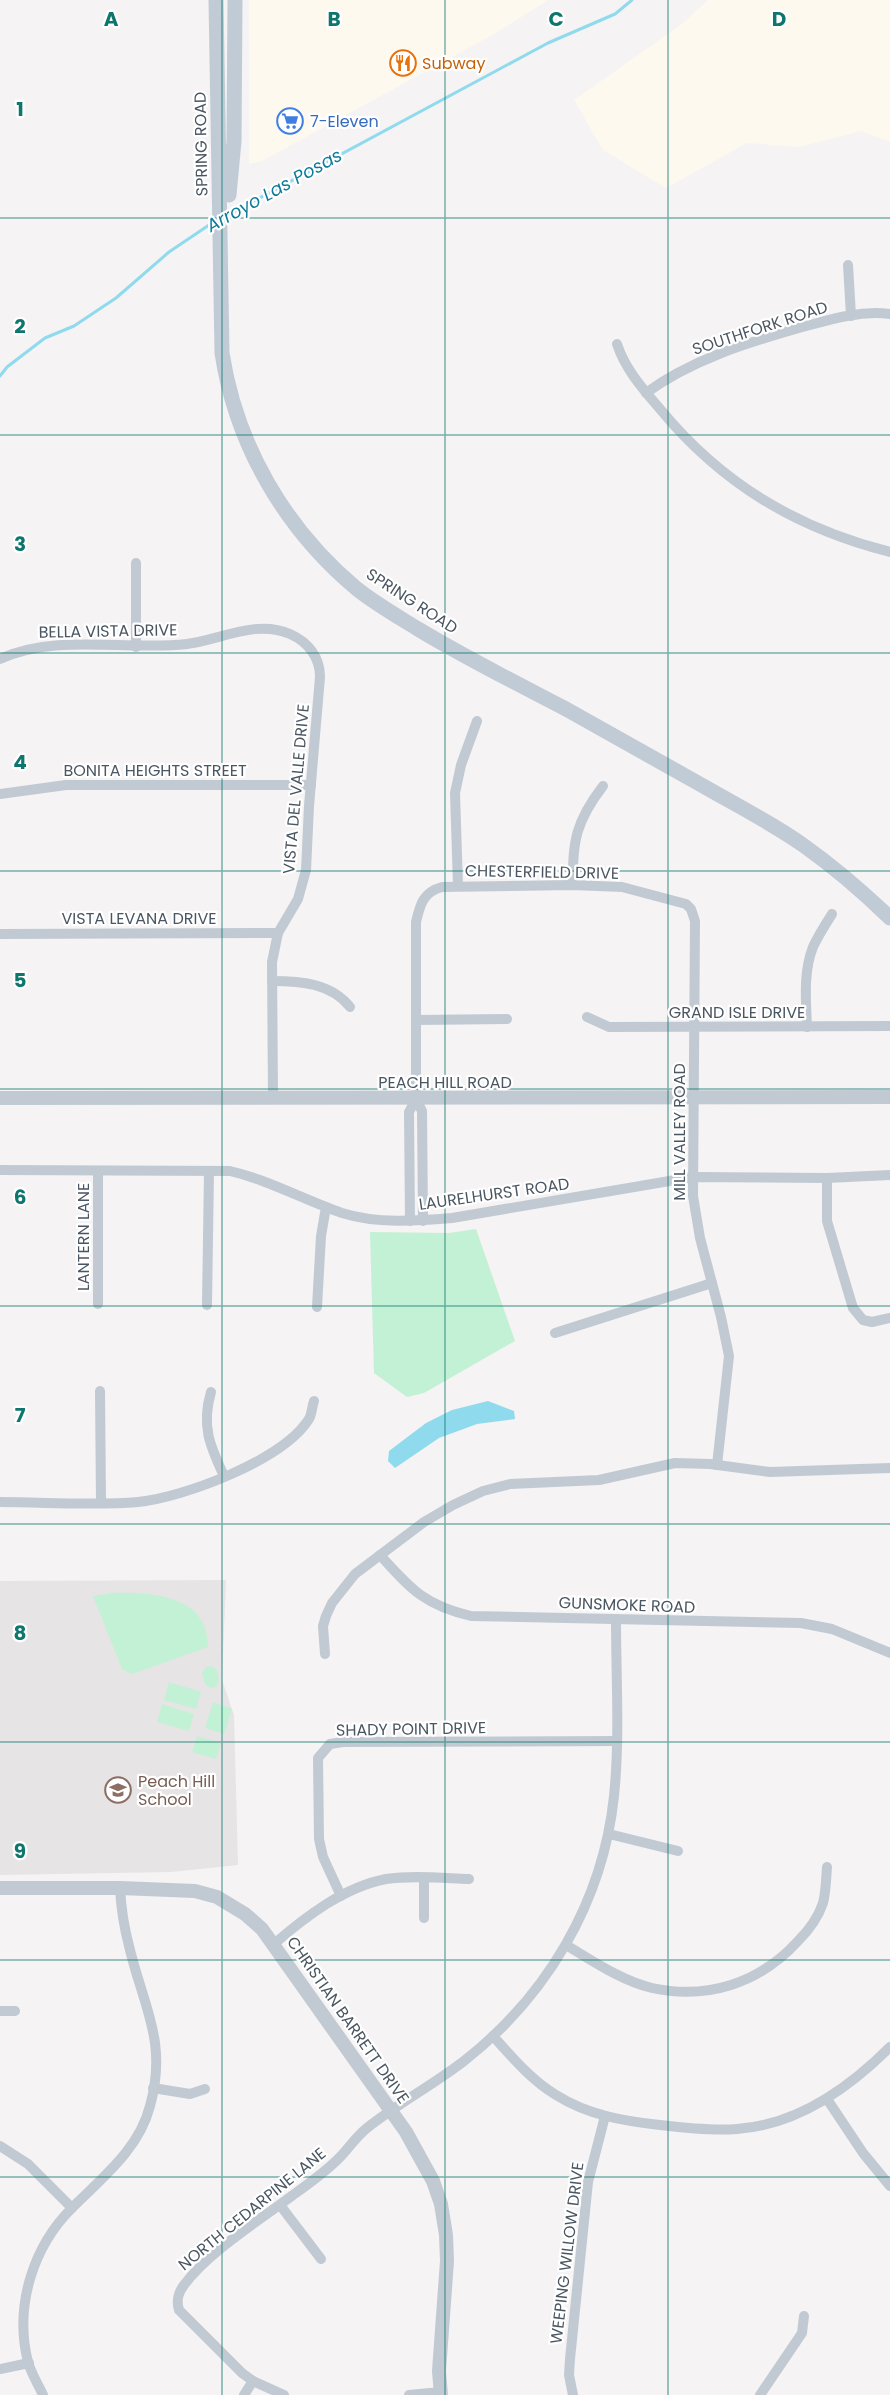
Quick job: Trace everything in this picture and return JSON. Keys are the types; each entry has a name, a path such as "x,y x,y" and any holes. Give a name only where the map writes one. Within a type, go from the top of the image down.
{"main road":[{"name":"SPRING ROAD","path":"216,0 225,197 222,353 229,391 241,428 270,488 303,533 331,564 358,589 384,608 440,642 608,732 786,834 839,872 890,918"},
{"name":"SPRING ROAD","path":"225,197 234,141 235,0"},
{"name":"SPRING ROAD","path":"225,265 230,350 236,385 248,424 258,450 278,486 322,542 366,582 422,623 624,733 778,821 821,849 890,908"}],"street":[{"path":"848,265 851,316"},
{"name":"SOUTHFORK ROAD","path":"646,393 684,369 710,357 783,333 851,316 890,314"},
{"path":"616,344 621,357 646,393 695,448 735,482 764,502 836,536 890,552"},
{"path":"136,563 136,647"},
{"name":"BELLA VISTA DRIVE","path":"0,659 31,647 53,644 136,647 186,644 233,632 253,630"},
{"name":"VISTA DEL VALLE DRIVE","path":"253,630 290,634 309,647 318,662 320,677 306,870 298,899 278,933 272,962 273,1097"},
{"path":"458,886 455,793 461,765 477,721"},
{"name":"BONITA HEIGHTS STREET","path":"0,794 66,785 311,785"},
{"path":"573,885 573,846 576,832 589,804 603,786"},
{"name":"CHESTERFIELD DRIVE","path":"416,1020 416,922 420,906 427,894 438,888 573,885 622,888 686,904"},
{"name":"MILL VALLEY ROAD","path":"686,904 691,909 695,921 694,1208 729,1356 717,1465"},
{"path":"807,1027 810,958 832,914"},
{"name":"VISTA LEVANA DRIVE","path":"0,934 278,933"},
{"path":"272,981 288,981 322,987 334,992 350,1007"},
{"name":"GRAND ISLE DRIVE","path":"587,1017 609,1027 890,1026"},
{"path":"423,1221 422,1111 416,1099 416,1020 507,1019"},
{"name":"PEACH HILL ROAD","path":"0,1098 890,1097"},
{"path":"410,1221 409,1112 416,1099"},
{"name":"LAURELHURST ROAD","path":"0,1170 230,1171 250,1176 326,1207 363,1218 410,1221 452,1218 693,1177 827,1178 890,1175"},
{"name":"LANTERN LANE","path":"98,1171 98,1304"},
{"path":"207,1305 208,1171"},
{"path":"827,1178 826,1221 853,1308 863,1320 872,1322 890,1318"},
{"path":"317,1307 321,1236 326,1207"},
{"path":"555,1333 712,1283"},
{"path":"100,1391 101,1502"},
{"path":"211,1392 207,1407 208,1437 224,1476"},
{"path":"0,1502 137,1502 185,1492 254,1464 289,1439 309,1418 314,1401"},
{"path":"325,1654 324,1626 332,1603 355,1574 424,1522 453,1505 496,1487 510,1484 599,1480 664,1464 685,1462 770,1472 890,1468"},
{"name":"GUNSMOKE ROAD","path":"380,1555 422,1598 449,1611 486,1617 801,1623 832,1629 890,1653"},
{"name":"NORTH CEDARPINE LANE","path":"284,2395 253,2381 211,2343 179,2310 179,2293 185,2284 219,2251 324,2172 366,2129 463,2061 493,2036 528,1999 566,1945 594,1885 609,1834 614,1797 617,1741 616,1619"},
{"name":"SHADY POINT DRIVE","path":"341,1896 323,1857 318,1817 318,1758 330,1744 343,1742 617,1741"},
{"path":"609,1834 678,1851"},
{"path":"566,1945 612,1971 652,1988 684,1992 729,1987 765,1971 789,1951 802,1936 823,1904 827,1867"},
{"path":"424,1878 424,1918"},
{"path":"274,1944 341,1896 370,1883 388,1879 469,1879"},
{"name":"CHRISTIAN BARRETT DRIVE","path":"0,1888 120,1888 195,1891 218,1897 245,1914 262,1929 392,2111 423,2159 433,2181 441,2204 447,2261 440,2363 441,2393"},
{"path":"43,2395 29,2363 25,2318 27,2289 32,2269 44,2244 72,2208 121,2160 150,2107 153,2088 157,2060 154,2029 128,1945 120,1888"},
{"path":"0,2011 15,2011"},
{"path":"493,2036 541,2085 582,2108 605,2116 685,2127 738,2129 771,2123 827,2099 864,2073 890,2047"},
{"path":"153,2088 190,2094 205,2089"},
{"path":"827,2099 863,2153 890,2186"},
{"name":"WEEPING WILLOW DRIVE","path":"573,2395 569,2375 584,2214 590,2174 605,2116"},
{"path":"0,2146 28,2164 72,2208"},
{"path":"280,2205 321,2259"},
{"path":"766,2393 802,2333 804,2316"},
{"path":"0,2369 29,2363"},
{"path":"244,2395 253,2381"},
{"path":"409,2395 441,2393"}],"shaded area":[{"path":"249,0 548,0 494,34 262,161 249,164"},
{"path":"708,0 890,0 890,142 861,131 800,147 747,143 666,188 603,150 574,100 682,24"},
{"name":"Peach Hill School","path":"226,1580 222,1680 234,1715 238,1865 171,1872 0,1875 0,1581"}],"green space":[{"path":"476,1229 515,1341 424,1393 407,1397 374,1373 370,1232 449,1233"},
{"path":"112,1593 151,1594 178,1601 199,1616 205,1628 208,1647 132,1674 122,1669 93,1596"},
{"path":"211,1666 217,1670 219,1680 216,1687 211,1688 205,1684 202,1673 206,1667"},
{"path":"169,1682 201,1692 196,1709 164,1700"},
{"path":"213,1702 232,1709 224,1734 205,1728"},
{"path":"162,1704 194,1714 189,1731 157,1722"},
{"path":"197,1736 221,1743 216,1759 192,1752"}],"water":[{"path":"488,1401 514,1411 515,1419 477,1424 439,1438 395,1468 388,1461 389,1451 426,1423 452,1410"}],"waterway":[{"name":"Arroyo Las Posas","path":"226,216 548,43 615,14 632,0"},
{"name":"Arroyo Las Posas","path":"0,376 7,367 45,338 74,326 116,298 169,252 215,221"}],"place":[{"name":"Subway","path":"403,63"},
{"name":"7-Eleven","path":"290,121"},
{"name":"Peach Hill School","path":"118,1790"}]}
